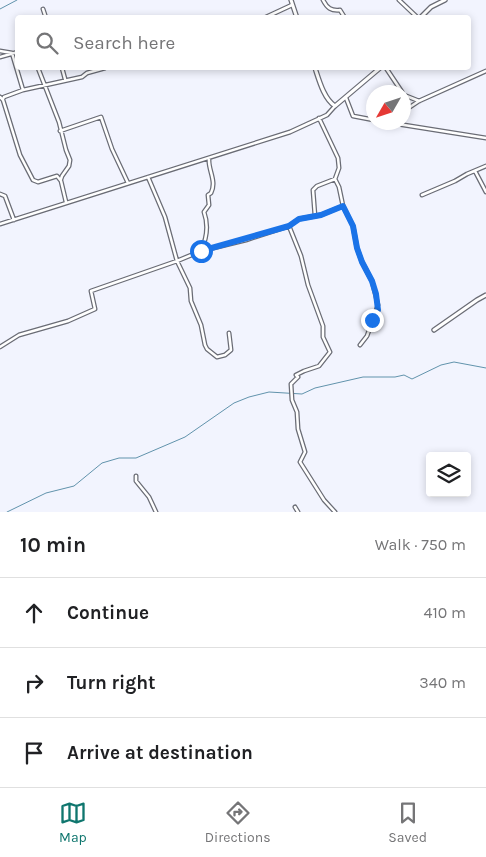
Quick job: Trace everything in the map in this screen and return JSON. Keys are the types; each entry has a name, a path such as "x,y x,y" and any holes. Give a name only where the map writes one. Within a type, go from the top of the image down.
{"street":[{"path":"323,0 326,6 333,10 340,10 343,15"},
{"path":"400,0 416,15"},
{"path":"422,15 431,7 445,0"},
{"path":"269,15 292,2 296,15"},
{"path":"43,9 45,15"},
{"path":"0,51 12,53"},
{"path":"0,57 15,52"},
{"path":"12,53 15,63"},
{"path":"17,70 23,90"},
{"path":"39,70 59,122 60,132 70,160 61,181"},
{"path":"63,70 65,79"},
{"path":"66,202 58,176 38,182 33,180 20,155 1,99 23,90 82,76 98,70"},
{"path":"316,70 325,94 335,106"},
{"path":"0,224 290,132 327,115 378,70"},
{"path":"387,70 396,85"},
{"path":"411,106 486,71"},
{"path":"346,98 353,116 366,118"},
{"path":"411,98 419,101"},
{"path":"60,132 101,117 112,149 128,183"},
{"path":"320,118 338,158 339,168 335,179 343,206 353,226 362,262 372,281 378,305 368,332 360,345"},
{"path":"411,126 486,138"},
{"path":"201,251 207,232 204,212 209,204 208,194 213,189 211,171 208,166 209,158"},
{"path":"422,195 486,166"},
{"path":"475,171 486,192"},
{"path":"148,177 161,204 177,261 190,288 191,301 201,325 204,345 217,357 225,355 231,350 229,342 230,333"},
{"path":"315,216 313,190 317,186 335,179"},
{"path":"0,194 5,196 14,220"},
{"path":"0,347 19,336 68,321 95,309 91,291 201,251 289,226 299,219 315,216 343,206"},
{"path":"289,226 301,256 308,285 330,352 319,366 296,376 298,378 291,384 292,400 297,412 298,429 305,452 300,462 324,500 335,512"},
{"path":"434,330 486,295"},
{"path":"136,476 136,481 149,497 156,512"},
{"path":"295,507 298,512"}],"waterway":[{"path":"0,9 17,0"},
{"path":"7,512 46,493 74,486 102,463 119,458 136,458 185,437 234,403 249,397 269,392 302,394 315,388 363,377 395,377 404,375 412,379 441,365 454,362 486,368"}],"route":[{"path":"201,251 246,240 289,226 299,219 321,215 343,206 353,226 357,248 376,294 378,310 372,320"}]}
